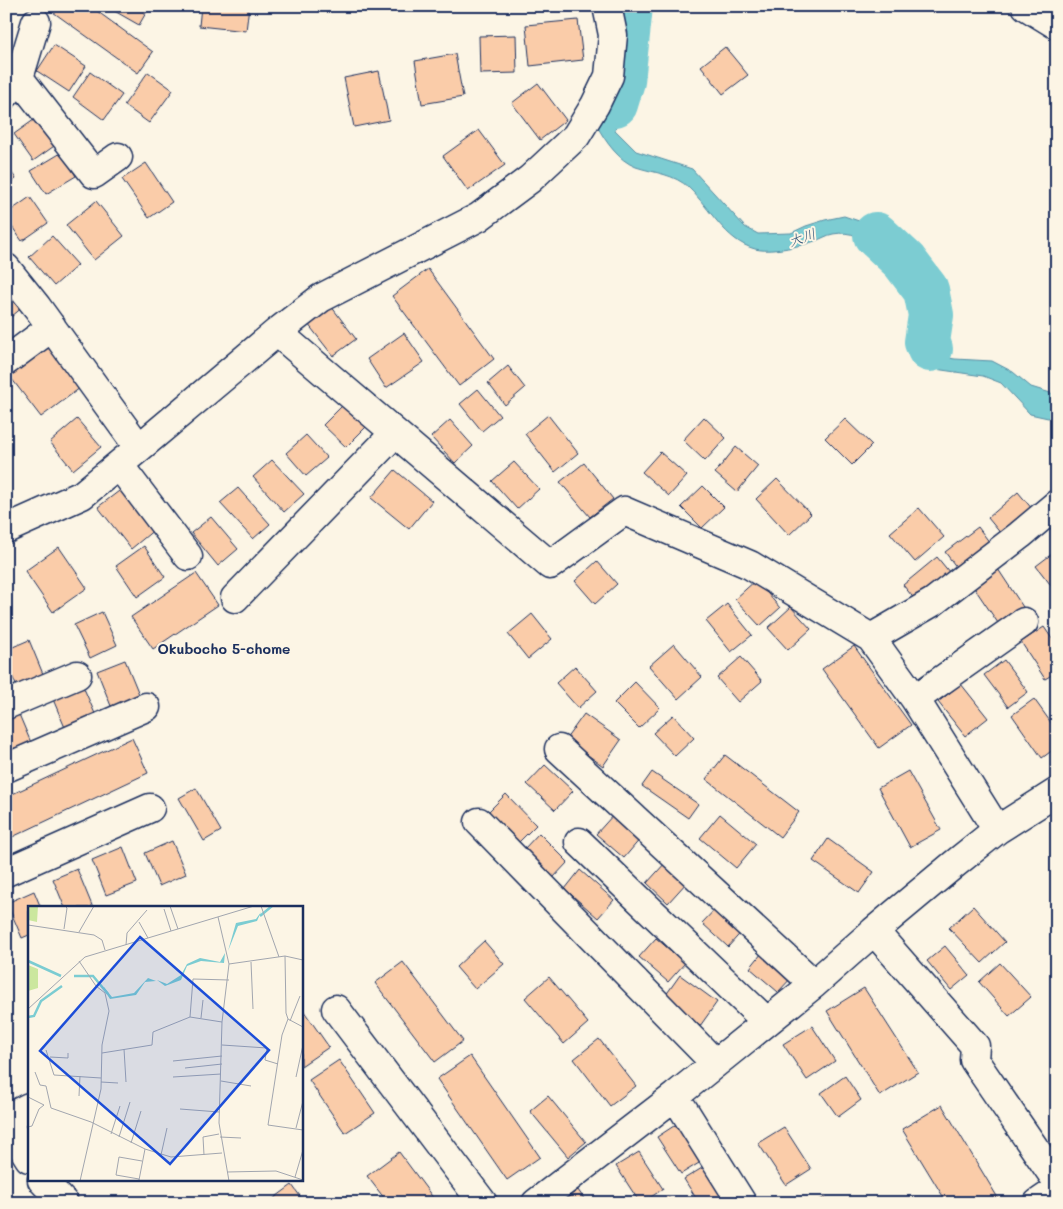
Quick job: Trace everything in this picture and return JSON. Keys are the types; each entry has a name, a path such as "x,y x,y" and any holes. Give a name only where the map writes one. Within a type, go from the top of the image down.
{"street":[{"path":"6,529 82,495 277,332 321,298 479,217 530,179 576,136 595,105 609,76 613,35 607,6"},
{"path":"1026,6 1057,25"},
{"path":"36,22 12,86 94,174 118,157"},
{"path":"6,268 52,327 188,556"},
{"path":"6,361 52,327"},
{"path":"277,332 550,565 624,510 750,565 871,638 915,699 997,830"},
{"path":"235,598 395,434"},
{"path":"871,638 933,602 1057,504"},
{"path":"915,699 1024,622"},
{"path":"6,705 77,675"},
{"path":"6,768 146,707"},
{"path":"559,749 814,984"},
{"path":"536,1203 768,1022 874,931 997,830 1057,792"},
{"path":"6,872 150,808"},
{"path":"479,822 716,1064"},
{"path":"579,842 768,1022"},
{"path":"874,931 975,1046 974,1060 1057,1180"},
{"path":"336,1009 483,1203"},
{"path":"675,1096 742,1203"},
{"path":"28,1107 6,1120 28,1156"},
{"path":"44,1182 64,1203"},
{"path":"1038,1203 1057,1190"}],"water":[{"path":"634,43 615,130 636,151 692,169 745,227 758,234 791,233 806,226 844,216 862,222 885,235 924,276 911,287 878,249 857,236 846,233 831,235 787,248 770,250 760,250 744,245 726,231 697,196 683,183 671,177 636,167 624,160 609,144 597,126 619,53"},
{"path":"930,283 934,302 934,351 942,357 992,361 1013,372 1031,387 1057,395 1057,416 1048,418 1030,414 1001,383 983,376 935,369 921,357 917,337 917,292"}],"building":[{"path":"53,6 90,6 153,52 138,73 50,10"},
{"path":"113,6 150,6 139,25 111,9"},
{"path":"201,6 249,6 246,31 199,26"},
{"path":"578,20 583,60 530,66 526,25"},
{"path":"516,35 517,73 480,74 479,36"},
{"path":"54,45 86,66 69,92 37,71"},
{"path":"725,47 748,75 723,94 701,66"},
{"path":"455,54 463,97 422,104 415,61"},
{"path":"379,71 389,120 354,127 344,78"},
{"path":"90,72 122,95 104,120 73,97"},
{"path":"148,72 173,90 149,123 124,105"},
{"path":"538,83 566,120 540,140 512,103"},
{"path":"38,117 57,144 33,161 14,134"},
{"path":"479,130 505,165 468,191 443,156"},
{"path":"61,153 76,176 46,194 31,171"},
{"path":"146,163 172,202 149,218 122,179"},
{"path":"6,164 16,179 6,186"},
{"path":"30,197 48,223 22,241 6,218 6,214"},
{"path":"96,201 124,236 94,260 66,225"},
{"path":"52,236 78,265 54,286 29,257"},
{"path":"428,269 494,359 459,386 392,296"},
{"path":"6,287 23,307 6,321"},
{"path":"331,306 356,339 333,356 308,324"},
{"path":"404,333 424,362 386,388 367,359"},
{"path":"48,345 80,388 41,417 8,374"},
{"path":"508,366 525,388 505,405 488,383"},
{"path":"478,389 500,416 482,431 460,404"},
{"path":"345,403 368,425 346,447 323,425"},
{"path":"548,415 578,453 555,472 525,434"},
{"path":"704,417 726,438 705,461 683,440"},
{"path":"77,419 101,447 73,470 50,442"},
{"path":"845,419 872,445 852,465 825,438"},
{"path":"450,420 473,446 455,463 431,437"},
{"path":"306,435 327,458 306,476 286,453"},
{"path":"736,447 758,466 737,492 715,473"},
{"path":"660,452 687,476 669,496 642,472"},
{"path":"272,460 304,494 284,512 253,477"},
{"path":"514,462 539,489 517,509 492,481"},
{"path":"584,463 613,499 590,517 560,482"},
{"path":"395,470 432,501 409,529 371,498"},
{"path":"777,479 811,514 789,535 756,499"},
{"path":"703,486 724,507 702,528 681,507"},
{"path":"123,488 155,529 131,549 98,507"},
{"path":"238,488 270,524 253,539 220,503"},
{"path":"1018,492 1033,510 1002,535 988,518"},
{"path":"919,508 944,537 915,562 890,533"},
{"path":"211,517 238,549 218,566 191,533"},
{"path":"978,527 990,543 957,568 945,552"},
{"path":"144,546 165,577 137,597 116,566"},
{"path":"59,547 87,588 53,612 25,571"},
{"path":"1057,550 1057,593 1036,566"},
{"path":"937,557 950,573 916,601 903,585"},
{"path":"597,561 617,584 595,604 575,581"},
{"path":"996,566 1023,607 998,623 971,583"},
{"path":"196,573 218,605 153,649 131,617"},
{"path":"756,580 780,608 760,626 735,599"},
{"path":"727,604 752,635 731,652 706,621"},
{"path":"791,607 811,629 788,650 768,628"},
{"path":"102,612 117,645 90,658 74,625"},
{"path":"532,614 552,639 528,659 508,634"},
{"path":"1044,627 1057,646 1057,672 1045,679 1021,642"},
{"path":"29,640 43,674 16,685 6,662 6,650"},
{"path":"674,644 702,677 678,699 649,666"},
{"path":"854,646 911,725 879,748 822,669"},
{"path":"741,657 762,681 738,702 717,678"},
{"path":"125,660 141,699 113,711 97,671"},
{"path":"1004,660 1028,692 1008,707 984,675"},
{"path":"575,666 597,691 578,708 556,683"},
{"path":"635,682 660,708 639,728 614,703"},
{"path":"82,684 96,716 66,730 52,697"},
{"path":"961,684 988,718 965,736 938,702"},
{"path":"1034,699 1057,731 1057,747 1042,758 1012,715"},
{"path":"18,712 32,745 6,755 6,717"},
{"path":"584,714 621,740 603,766 566,739"},
{"path":"673,715 694,738 675,756 653,733"},
{"path":"132,738 148,773 6,840 6,797"},
{"path":"725,755 799,812 780,837 706,779"},
{"path":"545,765 573,791 555,810 527,784"},
{"path":"908,771 941,830 910,847 878,788"},
{"path":"652,772 698,804 688,818 642,786"},
{"path":"196,788 221,831 204,841 179,798"},
{"path":"506,794 536,825 517,844 487,813"},
{"path":"614,814 641,838 624,858 596,834"},
{"path":"720,814 756,844 736,868 700,838"},
{"path":"539,833 568,862 552,879 524,849"},
{"path":"828,839 874,872 859,893 813,861"},
{"path":"172,841 186,874 159,886 145,853"},
{"path":"123,847 137,883 106,895 92,860"},
{"path":"666,862 687,882 668,903 647,883"},
{"path":"77,869 92,906 64,906 53,879"},
{"path":"580,870 614,900 598,918 565,889"},
{"path":"34,891 40,906 28,906 28,935 22,938 7,903"},
{"path":"719,905 745,928 728,947 702,923"},
{"path":"973,906 1005,942 982,963 949,928"},
{"path":"656,938 685,963 668,982 639,957"},
{"path":"484,941 504,964 475,989 456,967"},
{"path":"945,946 969,975 951,990 927,961"},
{"path":"765,949 794,975 778,992 750,968"},
{"path":"403,962 463,1041 435,1062 375,983"},
{"path":"1000,963 1031,997 1009,1016 979,982"},
{"path":"680,975 717,1002 700,1026 663,999"},
{"path":"549,977 588,1023 564,1044 525,998"},
{"path":"864,988 918,1072 880,1096 827,1011"},
{"path":"302,1008 329,1047 302,1065"},
{"path":"812,1026 835,1061 807,1080 783,1044"},
{"path":"599,1039 636,1086 610,1106 574,1059"},
{"path":"470,1056 540,1157 507,1180 437,1079"},
{"path":"339,1060 375,1113 345,1133 309,1080"},
{"path":"845,1076 861,1100 838,1117 821,1093"},
{"path":"548,1096 586,1142 568,1157 530,1111"},
{"path":"942,1105 1001,1203 947,1203 902,1129"},
{"path":"680,1122 704,1160 681,1174 657,1137"},
{"path":"784,1127 811,1169 786,1185 758,1143"},
{"path":"399,1152 437,1203 388,1203 367,1176"},
{"path":"639,1152 663,1189 642,1203 640,1203 616,1166"},
{"path":"707,1165 730,1203 699,1203 684,1179"},
{"path":"292,1185 305,1203 269,1202"},
{"path":"578,1190 587,1203 560,1203"},
{"path":"668,1196 672,1203 658,1203"},
{"path":"825,1197 829,1203 815,1203"}],"waterway":[{"name":"大川","path":"615,104 622,81 630,6"},
{"name":"大川","path":"876,235 904,261 926,290 931,315 927,342 930,349"}],"district":[{"name":"Okubocho 5-chome","path":"224,648"}]}
